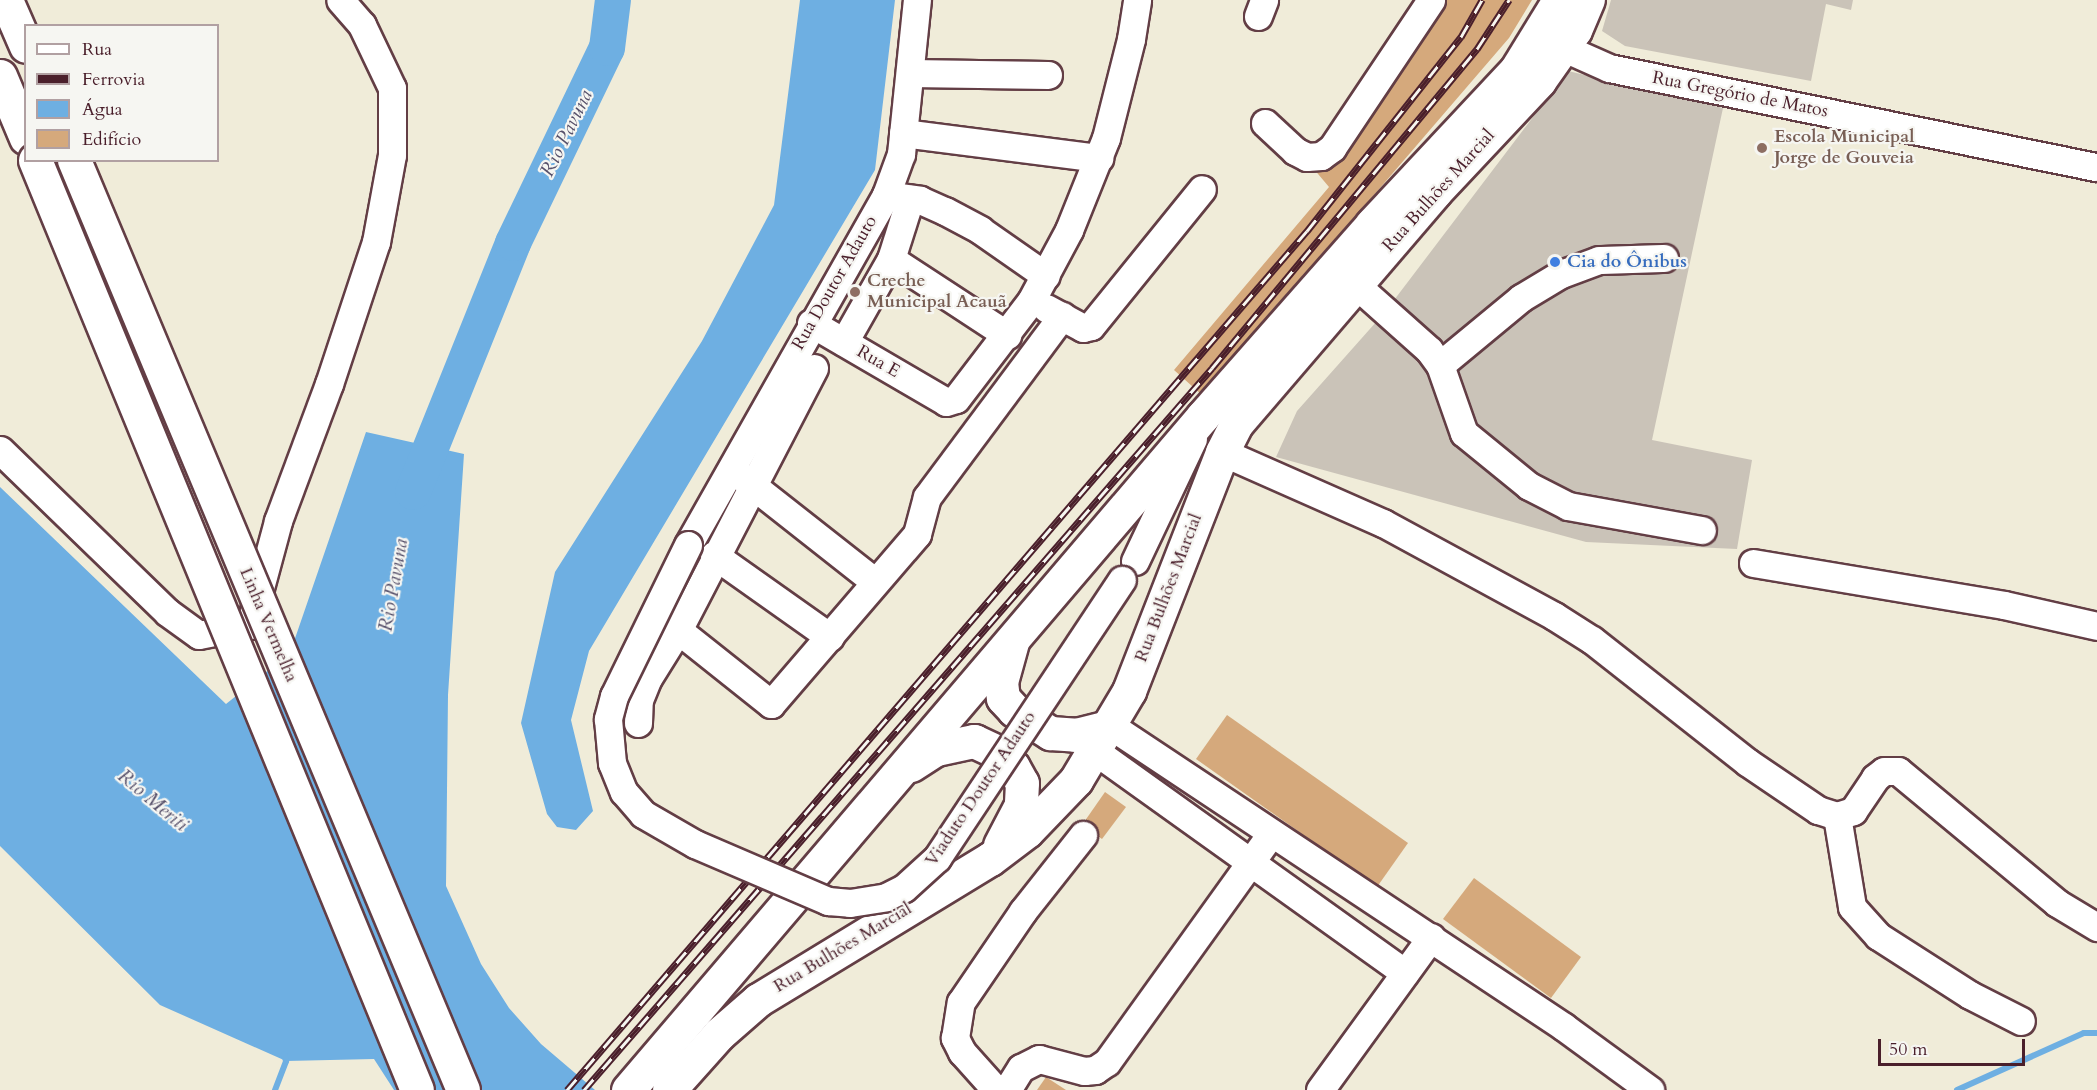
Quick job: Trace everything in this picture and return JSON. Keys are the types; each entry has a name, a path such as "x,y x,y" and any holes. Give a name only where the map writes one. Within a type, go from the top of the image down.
{"main road":[{"path":"6,0 24,41"},
{"name":"Rua Bulhões Marcial","path":"669,1090 692,1062 758,1000 990,859 1057,803 1103,738 1129,691 1209,483 1237,423 1316,310 1372,224 1516,70 1559,0"},
{"name":"Rua Bulhões Marcial","path":"628,1090 887,783 1203,416 1316,310 1355,284 1510,114 1564,48 1588,0"},
{"path":"0,76 24,133"},
{"path":"36,162 417,1090"},
{"name":"Linha Vermelha","path":"75,162 463,1090"},
{"path":"1015,635 1000,682 1004,698 1014,710 1050,733 1103,738"},
{"path":"887,783 936,749 974,741 995,751 1013,767 1022,783 1021,805 990,859"}],"street":[{"path":"0,450 167,612 199,635 250,625 278,521 329,384 376,242 392,155 392,87 362,25 340,0"},
{"name":"Rua Doutor Adauto","path":"688,545 742,477 811,323 898,197 917,0"},
{"path":"891,259 1007,335 1046,276 1099,158 1131,39 1137,0"},
{"path":"1265,123 1295,151 1307,157 1321,156 1332,148 1431,0"},
{"name":"Rua Gregório de Matos","path":"1564,48 1609,68 2097,167"},
{"path":"910,73 1048,75"},
{"path":"903,133 1099,158"},
{"path":"1031,301 1083,328 1091,326 1202,189"},
{"path":"844,342 891,259 898,197 980,230 1046,276"},
{"path":"1440,365 1521,298 1561,274 1599,260 1664,258"},
{"path":"1355,284 1430,350 1440,365 1464,433 1528,486 1568,506 1702,530"},
{"path":"678,630 771,704 917,534 927,497 1062,316"},
{"name":"Rua E","path":"811,323 946,402 956,399 1007,335"},
{"path":"638,723 639,700 648,678 678,630 714,555 742,477 814,368"},
{"name":"Viaduto Doutor Adauto","path":"688,545 614,696 607,741 620,782 643,813 666,830 828,901 850,903 886,897 904,888 937,858 1128,571 1203,416"},
{"path":"1222,452 1383,523 1554,616 1592,640 1747,762 1818,810 1837,816 1853,811 1884,771 1898,771 2057,903 2097,927"},
{"path":"742,477 875,582"},
{"name":"Viaduto Doutor Adauto","path":"1128,571 1209,483"},
{"path":"714,555 830,637"},
{"path":"1753,563 2004,605 2097,626"},
{"path":"1103,738 1270,835 1431,938 1650,1090"},
{"path":"1103,738 1250,861 1405,973"},
{"path":"1837,816 1852,907 1859,915 1878,936 1970,995 2021,1021"},
{"path":"996,1090 962,1052 955,1038 961,1002 1023,911 1083,835"},
{"path":"1007,1090 1021,1068 1039,1059 1084,1071 1095,1070 1107,1062 1270,835"},
{"path":"1320,1090 1431,938"}],"shaded area":[{"path":"1611,0 1853,0 1851,10 1826,4 1811,81 1625,46 1602,31"},
{"name":"Cia do Ônibus","path":"1568,71 1723,108 1652,440 1752,460 1737,549 1586,542 1276,457 1297,411 1385,312"}],"water":[{"path":"800,0 895,0 875,170 589,651 571,720 593,811 576,830 557,827 547,814 521,723 555,572 702,341 774,205"},
{"name":"Rio Meriti","path":"366,432 464,454 448,695 446,886 481,964 509,1008 541,1044 595,1090 394,1090 374,1059 286,1061 160,1005 0,846 0,487 226,704 290,653"}],"building":[{"path":"1433,0 1532,0 1509,38 1202,395 1174,370 1329,187 1313,168"},
{"path":"1227,715 1408,843 1377,887 1196,759"},
{"path":"1105,792 1126,807 1102,839 1082,825"},
{"path":"1474,878 1581,957 1551,998 1443,919"},
{"path":"1046,1077 1066,1090 1037,1090"}],"waterway":[{"name":"Rio Pavuna","path":"413,492 513,243 607,48 613,0"},
{"path":"1957,1090 2084,1033 2097,1033"},
{"path":"275,1090 286,1061 284,1054"}],"railway":[{"path":"567,1090 1307,231 1461,37 1482,0"},
{"path":"584,1090 1212,368 1477,49 1509,0"}],"place":[{"name":"Escola Municipal Jorge de Gouveia","path":"1762,148"},
{"name":"Cia do Ônibus","path":"1555,262"},
{"name":"Creche Municipal Acauã","path":"855,292"}]}
